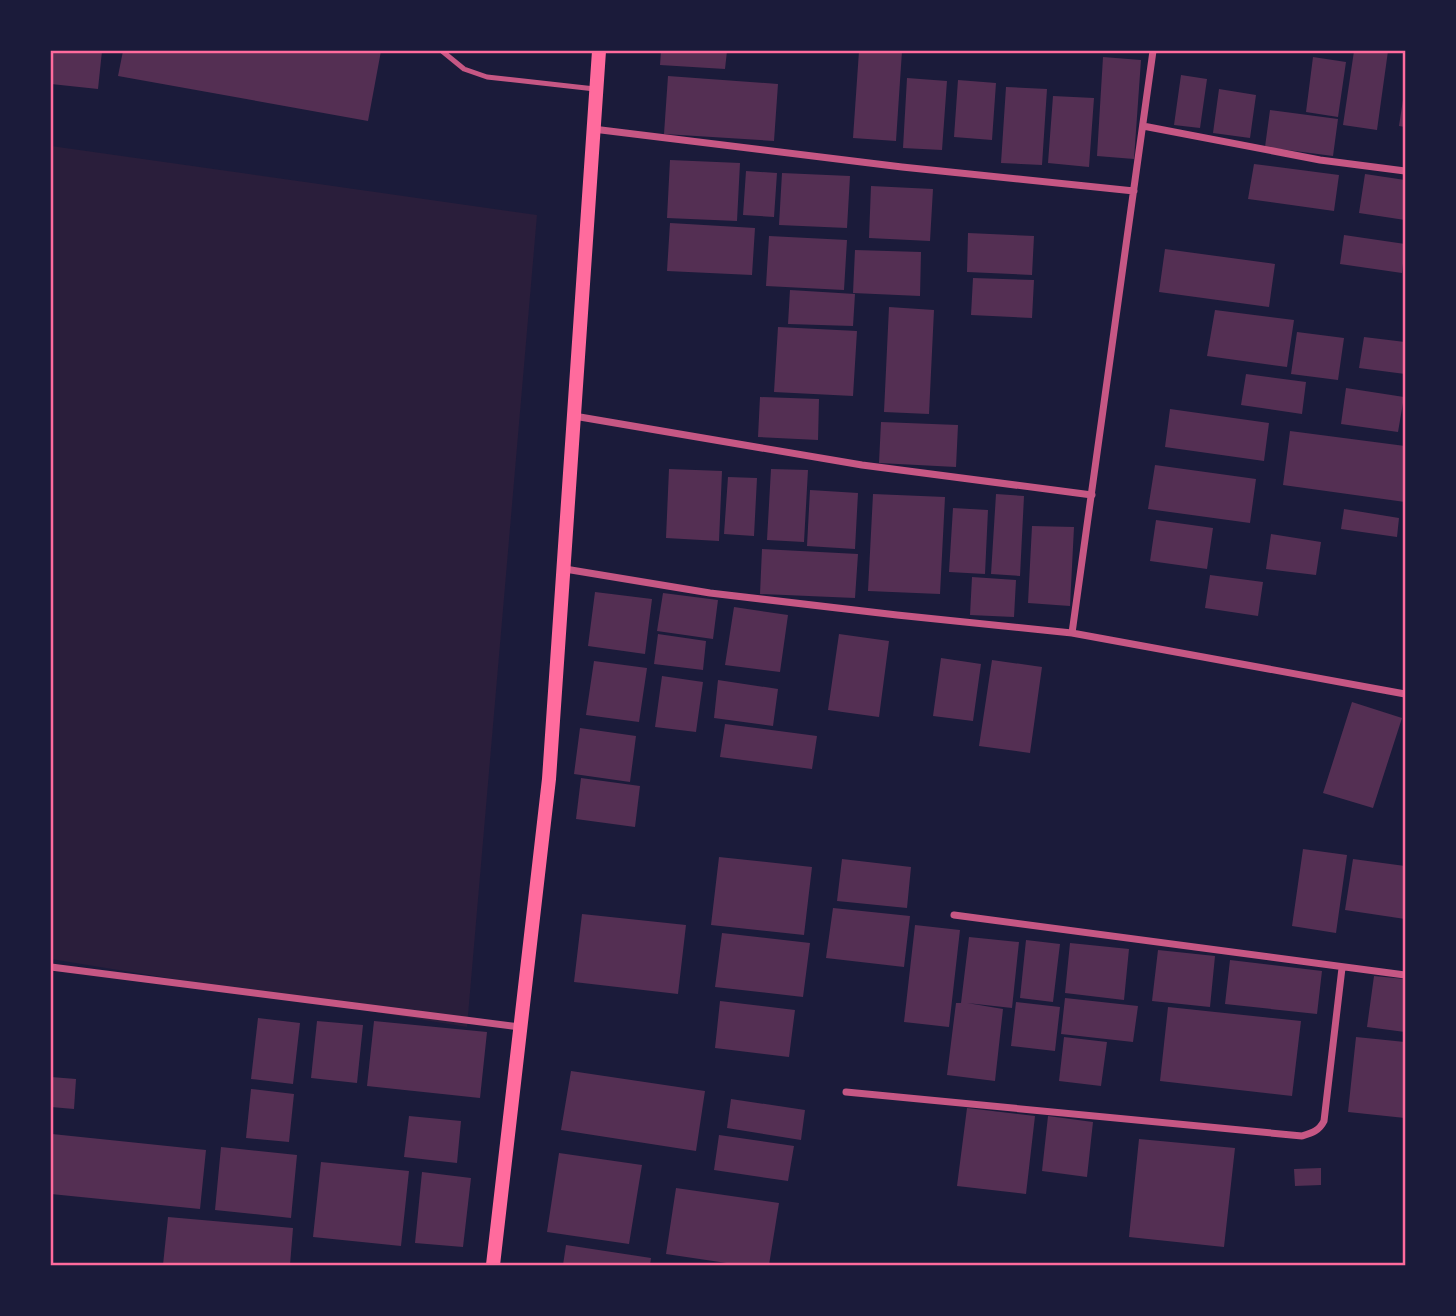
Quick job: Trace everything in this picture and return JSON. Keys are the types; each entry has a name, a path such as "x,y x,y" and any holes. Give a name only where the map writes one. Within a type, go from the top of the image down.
{"main road":[{"path":"493,1265 549,779 599,51"}],"street":[{"path":"1072,633 1153,51"},
{"path":"1143,126 1320,160 1405,172"},
{"path":"592,129 902,167 1134,191"},
{"path":"575,416 862,465 1092,495"},
{"path":"565,569 710,593 1072,633 1405,694"},
{"path":"954,915 1405,975"},
{"path":"51,967 520,1027"},
{"path":"846,1092 1302,1136 1314,1133 1321,1128 1324,1121 1342,968"}],"lane":[{"path":"442,51 464,69 487,77 596,89"}],"shaded area":[{"path":"51,146 537,215 467,1027 51,959"}],"building":[{"path":"51,51 102,51 98,89 51,84"},
{"path":"123,51 381,51 368,121 118,76"},
{"path":"661,51 727,51 725,69 660,65"},
{"path":"859,51 902,51 896,141 853,138"},
{"path":"1354,51 1388,51 1377,130 1343,125"},
{"path":"1103,57 1141,60 1134,159 1097,156"},
{"path":"1313,57 1346,62 1338,117 1306,112"},
{"path":"1181,75 1207,79 1200,128 1174,125"},
{"path":"668,76 778,84 774,141 664,134"},
{"path":"907,78 947,81 942,150 903,148"},
{"path":"958,80 996,83 992,140 954,137"},
{"path":"1006,87 1047,89 1042,165 1001,163"},
{"path":"1219,89 1256,95 1250,138 1213,133"},
{"path":"1405,93 1405,127 1399,126"},
{"path":"1053,96 1094,98 1089,167 1048,163"},
{"path":"1270,110 1338,119 1333,156 1265,147"},
{"path":"670,160 740,163 737,221 667,218"},
{"path":"1254,164 1339,175 1334,211 1248,199"},
{"path":"746,171 777,173 774,217 743,215"},
{"path":"782,173 850,176 847,228 779,225"},
{"path":"1365,174 1405,180 1405,220 1359,213"},
{"path":"871,186 933,189 930,241 869,238"},
{"path":"670,223 755,228 752,275 667,271"},
{"path":"968,233 1034,236 1032,275 967,272"},
{"path":"1344,235 1405,244 1402,273 1340,264"},
{"path":"769,236 847,240 844,290 766,286"},
{"path":"1165,249 1275,264 1269,307 1159,292"},
{"path":"855,250 921,252 920,296 853,293"},
{"path":"973,278 1034,280 1032,318 971,315"},
{"path":"790,290 855,294 853,326 788,324"},
{"path":"889,307 934,310 929,414 884,412"},
{"path":"1215,310 1294,320 1287,367 1207,356"},
{"path":"778,327 857,331 853,396 774,392"},
{"path":"1297,332 1344,338 1338,380 1291,374"},
{"path":"1364,337 1405,342 1405,374 1359,368"},
{"path":"1246,374 1306,382 1302,414 1241,405"},
{"path":"1346,388 1404,397 1398,432 1341,424"},
{"path":"760,397 819,399 818,440 758,437"},
{"path":"1170,409 1269,423 1264,461 1165,447"},
{"path":"881,422 958,425 956,467 879,463"},
{"path":"1290,431 1405,446 1405,502 1283,485"},
{"path":"1155,465 1256,479 1250,523 1148,509"},
{"path":"669,469 722,471 719,541 666,538"},
{"path":"771,469 808,470 804,542 767,540"},
{"path":"728,477 757,478 754,536 724,534"},
{"path":"810,490 858,493 855,549 807,546"},
{"path":"873,494 945,497 940,594 868,591"},
{"path":"996,494 1024,496 1020,576 991,574"},
{"path":"953,508 988,510 985,574 949,572"},
{"path":"1344,509 1399,518 1397,537 1341,529"},
{"path":"1156,520 1213,528 1207,569 1150,561"},
{"path":"1032,526 1074,527 1070,606 1028,603"},
{"path":"1271,534 1321,542 1316,575 1266,569"},
{"path":"762,549 858,554 855,598 760,594"},
{"path":"1210,575 1263,582 1258,616 1205,608"},
{"path":"972,577 1016,580 1014,617 970,615"},
{"path":"595,592 652,599 645,654 588,646"},
{"path":"663,593 718,600 713,639 657,631"},
{"path":"734,607 788,615 780,672 725,665"},
{"path":"658,634 706,641 703,670 654,664"},
{"path":"839,634 889,641 879,717 828,710"},
{"path":"941,658 981,664 973,721 933,716"},
{"path":"992,660 1042,667 1030,753 979,746"},
{"path":"594,661 647,668 639,722 586,715"},
{"path":"662,676 703,682 696,732 655,727"},
{"path":"718,680 778,689 773,726 714,718"},
{"path":"1352,702 1402,718 1373,808 1323,793"},
{"path":"725,724 817,736 812,769 720,757"},
{"path":"580,728 636,736 630,782 574,774"},
{"path":"581,778 640,786 635,827 576,819"},
{"path":"1303,849 1347,855 1336,933 1292,926"},
{"path":"719,857 812,867 804,935 711,925"},
{"path":"842,859 911,867 907,908 837,901"},
{"path":"1353,859 1405,866 1405,919 1345,910"},
{"path":"833,908 910,916 904,967 826,958"},
{"path":"582,914 686,925 678,994 574,982"},
{"path":"915,925 960,930 949,1027 904,1022"},
{"path":"722,933 810,943 803,997 715,987"},
{"path":"969,937 1019,942 1012,1008 967,1003 1003,1009 995,1081 947,1075 956,1003 961,1003"},
{"path":"1026,940 1060,944 1053,1002 1020,998"},
{"path":"1070,943 1129,949 1124,1000 1065,993"},
{"path":"1158,950 1215,956 1210,1007 1152,1001"},
{"path":"1230,960 1322,971 1317,1014 1225,1004"},
{"path":"1374,976 1405,979 1405,1032 1367,1027"},
{"path":"1065,998 1138,1006 1133,1042 1061,1034"},
{"path":"720,1001 795,1010 789,1057 715,1048"},
{"path":"1016,1002 1060,1007 1055,1051 1011,1046"},
{"path":"1168,1007 1301,1021 1292,1096 1160,1081"},
{"path":"258,1018 300,1023 293,1084 251,1079"},
{"path":"317,1021 363,1025 357,1083 311,1078"},
{"path":"374,1021 487,1032 480,1098 367,1086"},
{"path":"1064,1037 1107,1042 1101,1086 1059,1081"},
{"path":"1356,1037 1405,1042 1405,1118 1348,1112"},
{"path":"571,1071 705,1091 696,1151 561,1130"},
{"path":"51,1077 76,1079 74,1109 51,1107"},
{"path":"251,1089 294,1094 289,1142 246,1138"},
{"path":"731,1099 805,1110 801,1140 727,1128"},
{"path":"967,1108 1035,1116 1026,1194 957,1186"},
{"path":"409,1116 461,1121 457,1163 404,1157"},
{"path":"1048,1116 1093,1122 1087,1177 1042,1171"},
{"path":"52,1134 206,1150 200,1209 51,1194"},
{"path":"719,1135 794,1146 788,1181 714,1170"},
{"path":"1139,1139 1235,1148 1224,1247 1129,1237"},
{"path":"221,1147 297,1155 291,1218 215,1210"},
{"path":"559,1153 642,1165 629,1244 547,1232"},
{"path":"321,1162 409,1171 401,1246 313,1237"},
{"path":"1321,1168 1321,1185 1295,1186 1294,1169"},
{"path":"422,1172 471,1178 463,1247 415,1243"},
{"path":"676,1188 779,1203 769,1265 740,1265 666,1254"},
{"path":"168,1217 293,1228 290,1265 163,1265"},
{"path":"566,1245 651,1258 650,1265 563,1265"}]}
